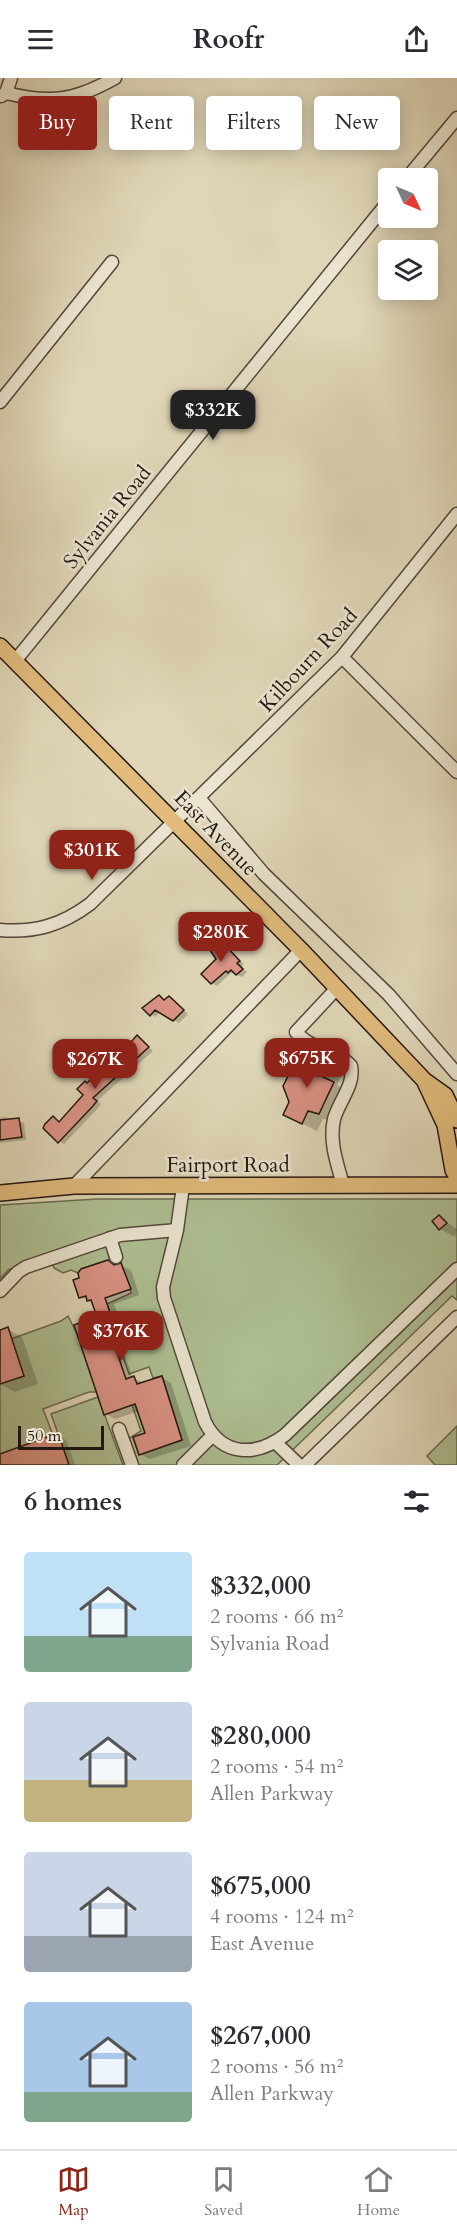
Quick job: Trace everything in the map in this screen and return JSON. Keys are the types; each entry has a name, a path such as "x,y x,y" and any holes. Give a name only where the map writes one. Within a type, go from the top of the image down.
{"main road":[{"name":"East Avenue","path":"0,646 175,821 424,1080 444,1095 457,1120"},
{"name":"East Avenue","path":"424,1080 445,1125 453,1170 457,1177"},
{"path":"444,1095 457,1108"},
{"name":"Fairport Road","path":"0,1193 74,1186 457,1185"}],"street":[{"path":"11,78 3,95 52,101 86,93 115,78"},
{"path":"416,168 457,118"},
{"name":"Sylvania Road","path":"15,661 378,214"},
{"path":"0,402 112,262"},
{"name":"Kilbourn Road","path":"0,930 25,931 47,928 77,915 342,657 457,514"},
{"path":"342,657 457,772"},
{"path":"199,798 264,874 389,995 457,1074"},
{"path":"74,1186 301,950"},
{"path":"337,988 296,1032 306,1043 345,1059 351,1066 350,1083 338,1106 332,1145 343,1185"},
{"path":"183,1186 177,1230 166,1271 164,1298 205,1422 213,1435 227,1446 241,1450 264,1448 275,1442 457,1269"},
{"path":"2,1290 18,1272 26,1267 110,1238 132,1233 177,1230"},
{"path":"110,1238 116,1257"},
{"path":"305,1465 457,1317"},
{"path":"120,1429 132,1465"},
{"path":"183,1465 213,1435"},
{"path":"275,1442 299,1465"}],"green space":[{"path":"97,1199 457,1199 457,1300 452,1296 277,1465 137,1465 128,1439 141,1431 132,1405 135,1404 145,1433 133,1438 139,1454 182,1440 162,1376 153,1378 149,1367 129,1374 115,1334 117,1333 107,1304 131,1293 119,1256 81,1269 78,1273 71,1270 63,1273 54,1268 49,1255 8,1270 0,1279 0,1205"},
{"path":"68,1316 81,1342 98,1392 89,1392 43,1409 53,1435 0,1454 0,1384 24,1376 11,1339 61,1321"},
{"path":"98,1397 123,1465 69,1465 51,1414"},
{"path":"457,1426 457,1465 435,1465 427,1456"}],"building":[{"path":"215,940 219,944 222,942 240,961 237,963 243,969 236,975 231,970 228,973 226,971 211,984 201,974 216,959 208,947"},
{"path":"159,995 164,1000 169,996 184,1010 173,1021 155,1010 150,1016 142,1008"},
{"path":"137,1035 149,1047 93,1098 97,1101 58,1143 43,1128 45,1124 53,1116 59,1122 83,1095 77,1089 85,1081 87,1083 110,1060 113,1063"},
{"path":"310,1054 329,1062 323,1077 334,1082 319,1114 308,1111 302,1124 283,1115 289,1102 283,1086 289,1074 303,1069"},
{"path":"19,1118 22,1137 0,1140 0,1120"},
{"path":"439,1215 447,1223 439,1230 432,1221"},
{"path":"108,1260 114,1265 121,1263 131,1289 105,1298 116,1330 110,1332 126,1379 134,1376 137,1384 162,1376 182,1440 139,1455 133,1437 145,1433 135,1404 104,1415 74,1325 97,1317 91,1300 87,1301 86,1296 79,1298 73,1280 79,1278 78,1273 81,1269"},
{"path":"8,1327 24,1376 0,1384 0,1330"},
{"path":"58,1433 69,1465 0,1465 0,1454"}]}
